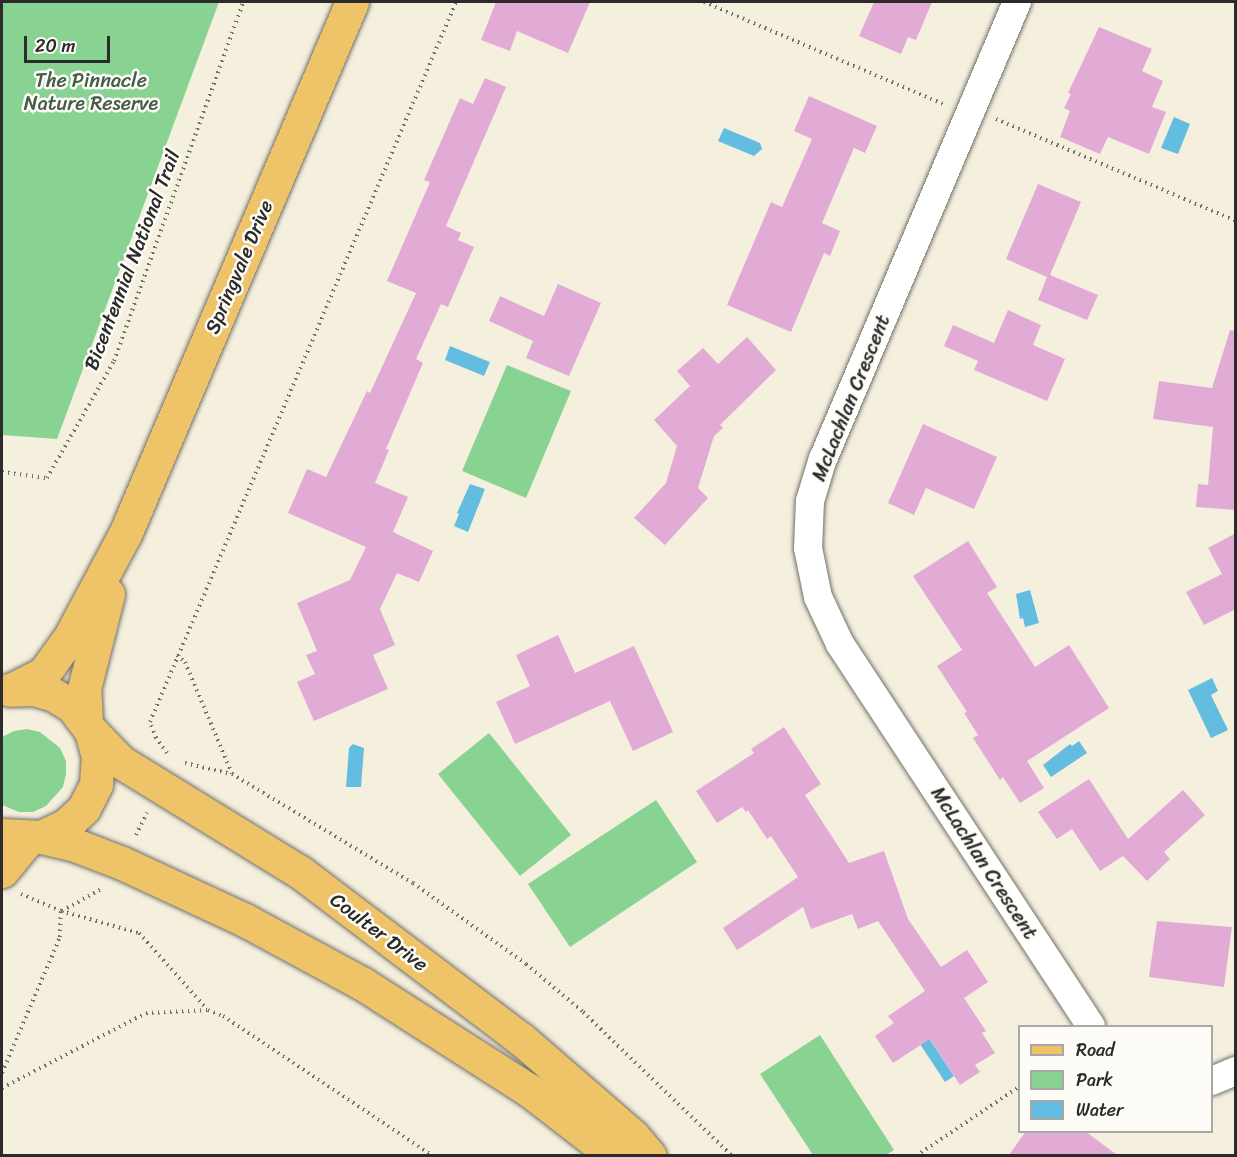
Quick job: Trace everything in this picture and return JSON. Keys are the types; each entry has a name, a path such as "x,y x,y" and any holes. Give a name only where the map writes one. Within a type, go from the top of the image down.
{"main road":[{"name":"Springvale Drive","path":"6,691 44,673 70,637 126,532 352,2"},
{"name":"Springvale Drive","path":"24,837 65,826 84,808 96,783 98,757 89,727 84,689 126,532"},
{"name":"Coulter Drive","path":"6,691 34,689 54,695 72,706 122,762 166,773 310,879 521,1040 633,1136 650,1155"},
{"path":"6,880 24,837 75,845 122,863 245,920 363,984 529,1090 614,1155"}],"street":[{"name":"McLachlan Crescent","path":"1017,2 823,458 810,501 808,548 818,597 840,644 1090,1025"},
{"path":"1213,1081 1236,1071"}],"path":[{"name":"Bicentennial National Trail","path":"2,472 47,478 114,361 243,2"},
{"path":"61,911 112,883 166,773 150,722 456,2"},
{"path":"704,2 954,108 988,115 1236,221"},
{"path":"177,656 185,662 231,774"},
{"path":"166,773 231,774 413,883 526,964 584,1012 732,1155"},
{"path":"6,880 61,911 139,933 207,1010"},
{"path":"2,1073 60,937 61,911"},
{"path":"2,1088 146,1013 207,1010 223,1016 433,1155"},
{"path":"916,1155 1018,1087"}],"green space":[{"name":"The Pinnacle Nature Reserve","path":"2,2 219,2 57,439 2,435"},
{"path":"507,365 571,391 526,498 462,471"},
{"path":"27,729 40,732 60,748 66,761 66,774 63,787 46,806 33,812 19,812 2,805 2,737 14,731"},
{"path":"489,733 571,835 520,876 438,774"},
{"path":"656,800 697,862 570,947 528,884"},
{"path":"820,1035 894,1150 886,1155 813,1155 760,1074"}],"water":[{"path":"1174,117 1190,124 1178,154 1161,148"},
{"path":"724,128 760,143 762,149 754,156 718,141"},
{"path":"450,346 490,362 484,376 445,360"},
{"path":"470,484 485,489 468,532 454,526 459,514 457,513"},
{"path":"1030,590 1039,623 1025,627 1023,618 1020,619 1016,594"},
{"path":"1212,678 1218,691 1211,695 1228,730 1211,738 1188,690"},
{"path":"1079,741 1087,753 1051,777 1043,765 1070,744 1072,746"},
{"path":"353,744 364,748 361,787 346,787 349,748"},
{"path":"925,1032 954,1076 945,1082 916,1038"}],"building":[{"path":"496,2 590,2 568,53 517,31 510,51 481,40"},
{"path":"874,2 932,2 916,40 908,37 901,54 859,36"},
{"path":"1099,27 1152,49 1142,71 1163,81 1152,107 1166,112 1149,154 1108,137 1100,154 1060,137 1070,111 1064,108 1071,94 1068,93"},
{"path":"485,78 506,87 446,226 461,233 458,240 474,247 448,307 441,304 416,359 423,363 386,449 389,450 375,483 408,497 393,532 433,551 419,582 397,573 380,609 395,645 373,655 388,689 314,721 297,682 315,674 306,655 317,651 297,603 350,580 366,547 288,513 307,469 326,477 367,391 370,393 416,293 387,281 430,182 424,180 460,98 473,104"},
{"path":"809,96 877,126 865,153 854,148 822,223 840,231 830,256 824,253 791,332 727,305 771,202 782,207 812,139 794,131"},
{"path":"1038,184 1081,202 1050,275 1098,295 1087,320 1038,300 1047,277 1006,259"},
{"path":"558,284 601,303 569,376 526,358 533,341 489,321 500,296 544,316"},
{"path":"1008,310 1041,325 1033,345 1065,359 1047,401 974,370 978,361 944,346 953,325 994,343"},
{"path":"1230,330 1236,331 1236,510 1196,507 1198,484 1208,485 1213,427 1153,419 1159,381 1212,388"},
{"path":"747,337 776,370 720,425 723,428 714,436 698,488 708,498 665,545 634,518 666,483 677,446 654,420 690,386 677,371 703,348 718,364"},
{"path":"923,424 997,457 974,509 926,488 914,515 888,503"},
{"path":"1236,533 1236,609 1204,625 1186,592 1222,574 1208,548"},
{"path":"968,541 997,587 987,593 1035,667 1069,645 1109,708 1027,761 1044,788 1020,803 1003,777 1000,780 973,738 978,735 964,713 967,712 937,666 962,650 913,576"},
{"path":"558,635 575,673 634,646 673,732 633,751 610,701 515,744 496,702 530,686 516,655"},
{"path":"784,727 821,784 805,795 849,863 884,851 908,919 941,967 967,950 988,982 964,998 986,1031 982,1033 995,1053 975,1065 980,1072 960,1085 930,1039 893,1063 875,1036 894,1023 888,1016 925,991 878,921 858,929 852,914 811,929 803,907 737,950 723,928 798,877 771,836 767,839 748,810 746,812 742,807 717,823 696,791 754,753 751,749"},
{"path":"1089,779 1128,839 1183,790 1205,815 1164,852 1170,859 1147,881 1123,856 1100,871 1072,829 1057,839 1038,812"},
{"path":"1157,921 1232,927 1224,987 1149,977"},
{"path":"1025,1133 1088,1133 1117,1155 1009,1155"}]}
